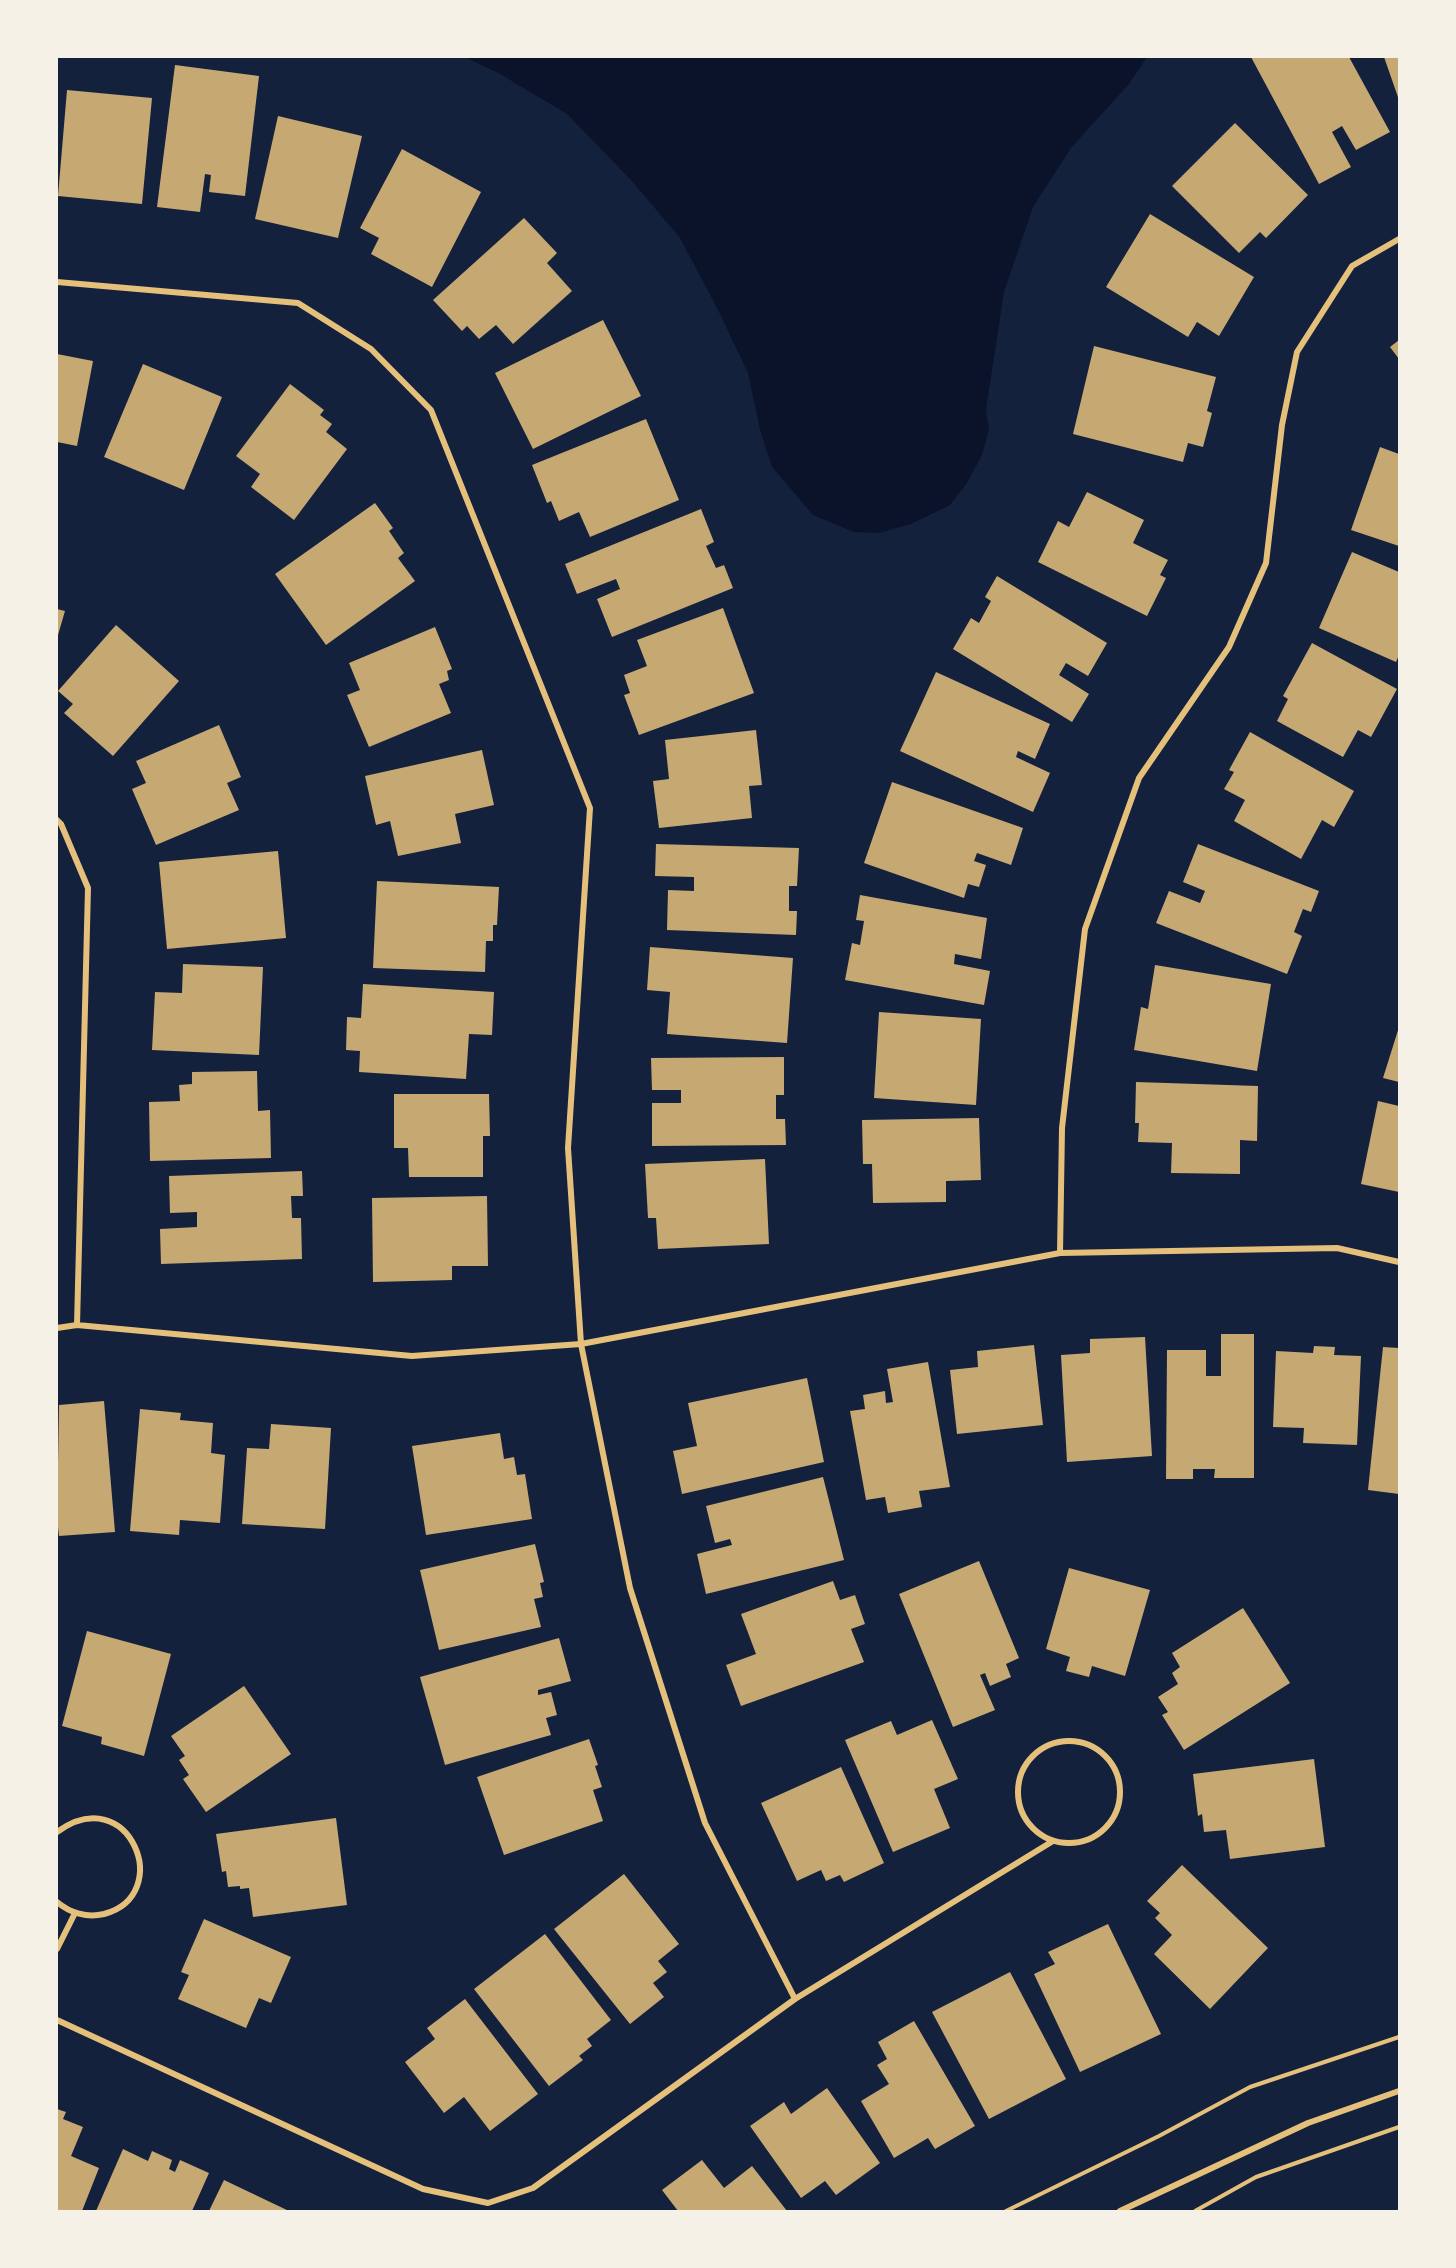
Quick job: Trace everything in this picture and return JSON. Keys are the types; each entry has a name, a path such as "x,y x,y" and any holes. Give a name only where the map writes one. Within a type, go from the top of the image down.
{"street":[{"path":"1060,1253 1062,1128 1085,930 1138,778 1229,647 1266,563 1282,425 1297,352 1352,266 1399,239"},
{"path":"57,282 298,303 370,349 431,410 590,808 568,1148 581,1344 630,1588 705,1823 795,2000"},
{"path":"57,820 61,824 88,888 77,1325"},
{"path":"57,1328 77,1325 412,1356 581,1344 1060,1253 1337,1248 1399,1262"},
{"path":"57,2020 423,2189 488,2203 533,2188 795,2000 1053,1841 1073,1844 1093,1839 1108,1826 1118,1809 1121,1789 1115,1769 1103,1754 1085,1744 1065,1741 1046,1746 1030,1758 1021,1776 1018,1796 1024,1815 1035,1832 1053,1841"},
{"path":"57,1832 70,1822 89,1817 108,1820 125,1830 136,1846 141,1864 138,1884 128,1900 113,1912 94,1917 75,1913 57,1902"},
{"path":"57,1950 75,1913"},
{"path":"1120,2211 1308,2123 1399,2091"}],"path":[{"path":"1006,2211 1159,2136 1250,2087 1399,2037"},
{"path":"1195,2211 1256,2177 1399,2127"}],"water":[{"path":"465,57 1147,57 1129,84 1071,148 1033,207 1004,292 986,410 989,430 982,455 967,483 950,505 911,524 879,533 854,532 813,515 772,467 760,430 748,373 718,310 680,238 631,180 567,114 500,74"}],"building":[{"path":"1251,57 1349,57 1390,132 1356,150 1342,126 1332,132 1351,167 1319,184"},
{"path":"1384,57 1399,57 1399,100"},
{"path":"175,65 259,76 245,196 209,192 211,175 205,174 200,212 157,207"},
{"path":"67,90 152,98 142,204 58,196"},
{"path":"278,116 362,136 338,238 255,219"},
{"path":"1235,123 1308,195 1266,238 1260,232 1239,253 1172,186"},
{"path":"402,149 481,192 432,287 371,254 379,238 360,228"},
{"path":"1150,214 1254,277 1219,336 1197,322 1188,337 1106,287"},
{"path":"524,218 557,253 547,263 572,291 513,344 496,325 479,339 467,326 462,331 433,300"},
{"path":"603,320 641,396 533,449 495,373"},
{"path":"1399,340 1399,359 1390,347"},
{"path":"1094,346 1216,377 1207,411 1212,413 1203,447 1188,443 1183,462 1073,434"},
{"path":"57,354 93,361 77,446 57,442"},
{"path":"143,364 222,397 184,490 104,457"},
{"path":"290,384 324,410 320,415 332,424 326,432 347,449 294,520 251,487 260,474 236,456"},
{"path":"646,419 679,500 590,537 579,512 559,521 551,501 547,503 532,465"},
{"path":"1380,447 1399,454 1399,546 1351,530"},
{"path":"1087,492 1144,520 1133,543 1168,560 1160,575 1166,578 1147,616 1038,562 1058,521 1069,527"},
{"path":"375,503 393,528 389,531 404,553 398,558 415,581 326,645 275,574"},
{"path":"701,509 714,542 706,546 716,568 724,565 733,588 612,637 597,599 620,589 616,579 577,594 565,564"},
{"path":"1352,552 1399,572 1399,655 1396,662 1319,628"},
{"path":"997,576 1107,643 1088,676 1066,663 1059,675 1089,694 1072,722 953,649 971,618 979,623 991,601 985,597"},
{"path":"723,608 754,693 639,735 624,695 630,693 624,675 647,666 637,640"},
{"path":"57,609 65,611 58,635 57,634"},
{"path":"116,625 179,681 113,756 64,713 73,704 58,691"},
{"path":"435,627 452,669 447,671 449,680 439,684 451,713 369,747 347,695 360,690 349,663"},
{"path":"1312,643 1397,689 1371,737 1358,730 1343,757 1277,721 1288,699 1283,696"},
{"path":"936,672 1050,724 1035,759 1018,751 1016,757 1050,773 1033,812 900,751"},
{"path":"219,725 241,777 227,783 239,810 156,845 132,789 146,783 136,761"},
{"path":"756,730 762,785 749,786 752,818 659,828 653,781 669,779 665,740"},
{"path":"1250,732 1354,791 1334,827 1322,820 1301,859 1234,821 1245,800 1224,789 1234,772 1229,770"},
{"path":"482,750 494,805 455,814 461,843 398,856 390,821 376,825 365,776"},
{"path":"892,782 1023,828 1011,865 977,853 974,861 986,865 979,887 968,884 964,898 864,863"},
{"path":"656,844 799,848 797,886 789,886 789,911 797,911 796,935 667,930 668,890 694,891 694,877 655,876"},
{"path":"1198,844 1319,891 1311,912 1303,909 1294,932 1302,936 1287,974 1156,923 1169,891 1200,903 1205,891 1183,882"},
{"path":"278,851 286,938 167,949 159,862"},
{"path":"377,881 499,887 497,925 493,925 493,941 486,941 485,972 373,968"},
{"path":"860,895 987,918 981,959 955,954 954,964 990,971 984,1005 845,980 852,943 860,945 864,921 856,920"},
{"path":"650,947 793,958 787,1043 667,1034 670,992 647,990"},
{"path":"183,964 263,967 259,1055 152,1050 155,992 182,993"},
{"path":"1155,965 1271,984 1257,1071 1134,1050 1141,1007 1148,1009"},
{"path":"363,984 494,992 492,1035 469,1034 466,1079 359,1072 360,1051 346,1050 347,1017 361,1018"},
{"path":"879,1012 981,1019 976,1105 874,1098"},
{"path":"1399,1027 1399,1082 1383,1078"},
{"path":"784,1057 784,1095 776,1095 776,1119 785,1119 786,1145 652,1146 652,1103 681,1103 681,1090 652,1090 651,1058"},
{"path":"257,1071 258,1111 270,1110 271,1158 150,1161 149,1102 180,1101 179,1085 192,1084 192,1072"},
{"path":"1136,1082 1258,1086 1257,1141 1240,1140 1240,1174 1171,1173 1172,1143 1138,1142 1139,1123 1135,1123"},
{"path":"394,1094 489,1094 490,1136 483,1136 483,1177 409,1177 408,1148 394,1148"},
{"path":"1378,1101 1399,1106 1399,1192 1361,1184"},
{"path":"979,1118 981,1180 946,1181 946,1202 873,1203 872,1164 863,1164 862,1120"},
{"path":"765,1159 769,1244 658,1249 656,1218 648,1218 645,1164"},
{"path":"302,1171 303,1196 291,1196 292,1218 301,1218 302,1259 161,1264 160,1229 197,1227 197,1212 170,1213 169,1176"},
{"path":"487,1196 488,1266 452,1266 452,1280 373,1282 372,1198"},
{"path":"1221,1334 1254,1334 1254,1478 1214,1478 1215,1469 1193,1469 1193,1479 1166,1479 1167,1350 1206,1350 1206,1376 1221,1376"},
{"path":"1145,1337 1152,1456 1067,1462 1061,1355 1090,1353 1090,1339"},
{"path":"1034,1345 1043,1425 957,1434 950,1370 978,1367 977,1351"},
{"path":"1314,1346 1335,1347 1334,1355 1361,1356 1357,1445 1303,1443 1304,1428 1273,1427 1276,1351 1313,1353"},
{"path":"1383,1347 1399,1348 1399,1494 1368,1490"},
{"path":"928,1362 950,1487 919,1491 922,1507 888,1513 885,1497 866,1500 850,1411 865,1409 863,1395 885,1391 886,1403 893,1402 887,1369"},
{"path":"807,1378 824,1462 682,1494 673,1451 697,1446 688,1403"},
{"path":"104,1401 115,1532 59,1536 57,1519 59,1405"},
{"path":"140,1409 181,1413 180,1420 213,1423 211,1453 225,1455 220,1523 180,1520 179,1535 130,1531"},
{"path":"271,1424 331,1428 325,1529 242,1524 247,1448 269,1449"},
{"path":"500,1433 504,1459 514,1457 517,1475 525,1474 532,1519 426,1535 412,1446"},
{"path":"823,1477 844,1560 706,1594 697,1554 732,1545 730,1539 715,1543 706,1506"},
{"path":"535,1544 544,1582 540,1583 543,1597 534,1599 541,1627 439,1650 420,1570"},
{"path":"979,1561 1019,1658 1006,1664 1011,1677 990,1686 985,1673 980,1675 995,1710 953,1727 899,1594"},
{"path":"1069,1568 1150,1590 1125,1676 1092,1666 1089,1677 1066,1671 1070,1657 1046,1649"},
{"path":"833,1581 840,1600 855,1595 865,1624 851,1629 864,1662 741,1706 726,1665 756,1654 741,1614"},
{"path":"1243,1608 1290,1683 1184,1750 1162,1715 1168,1712 1158,1697 1178,1684 1172,1673 1180,1667 1172,1653"},
{"path":"87,1631 171,1654 144,1756 101,1744 102,1737 62,1726"},
{"path":"559,1638 571,1681 538,1690 538,1695 551,1692 557,1715 546,1718 551,1735 445,1765 420,1677"},
{"path":"244,1686 291,1754 206,1812 183,1779 189,1775 179,1760 185,1756 171,1736"},
{"path":"932,1720 958,1779 934,1789 950,1828 893,1852 845,1740 891,1721 897,1735"},
{"path":"589,1739 598,1765 595,1766 602,1787 593,1790 603,1821 504,1855 477,1777"},
{"path":"1314,1759 1325,1847 1230,1859 1226,1830 1204,1832 1202,1814 1198,1816 1193,1774"},
{"path":"841,1767 884,1863 844,1882 840,1875 826,1881 821,1870 797,1881 761,1803"},
{"path":"336,1818 347,1905 253,1917 249,1888 228,1887 226,1871 222,1872 216,1834"},
{"path":"1182,1865 1268,1948 1210,2009 1154,1954 1172,1935 1155,1918 1160,1913 1147,1901"},
{"path":"624,1874 679,1944 658,1961 667,1972 653,1983 664,1997 630,2024 554,1929"},
{"path":"204,1919 291,1957 271,2003 259,1998 246,2028 178,1999 189,1975 181,1972"},
{"path":"1108,1924 1161,2034 1080,2072 1034,1974 1055,1964 1048,1952"},
{"path":"545,1934 611,2020 587,2039 592,2046 579,2056 583,2060 549,2086 474,1989"},
{"path":"1010,1972 1066,2079 989,2119 932,2012"},
{"path":"465,1999 538,2094 490,2131 464,2097 444,2113 405,2062 435,2039 427,2028"},
{"path":"914,2021 975,2126 935,2149 928,2138 894,2158 861,2101 889,2084 877,2065 887,2059 878,2042"},
{"path":"827,2088 880,2163 836,2195 825,2181 801,2198 750,2126 784,2102 791,2114"},
{"path":"57,2109 66,2112 63,2119 83,2127 71,2156 99,2168 82,2211 57,2211"},
{"path":"123,2149 148,2161 152,2151 172,2160 169,2169 175,2172 180,2160 209,2173 192,2211 96,2211"},
{"path":"702,2160 724,2188 752,2166 787,2211 678,2211 662,2190"},
{"path":"224,2180 289,2211 209,2211"}]}
